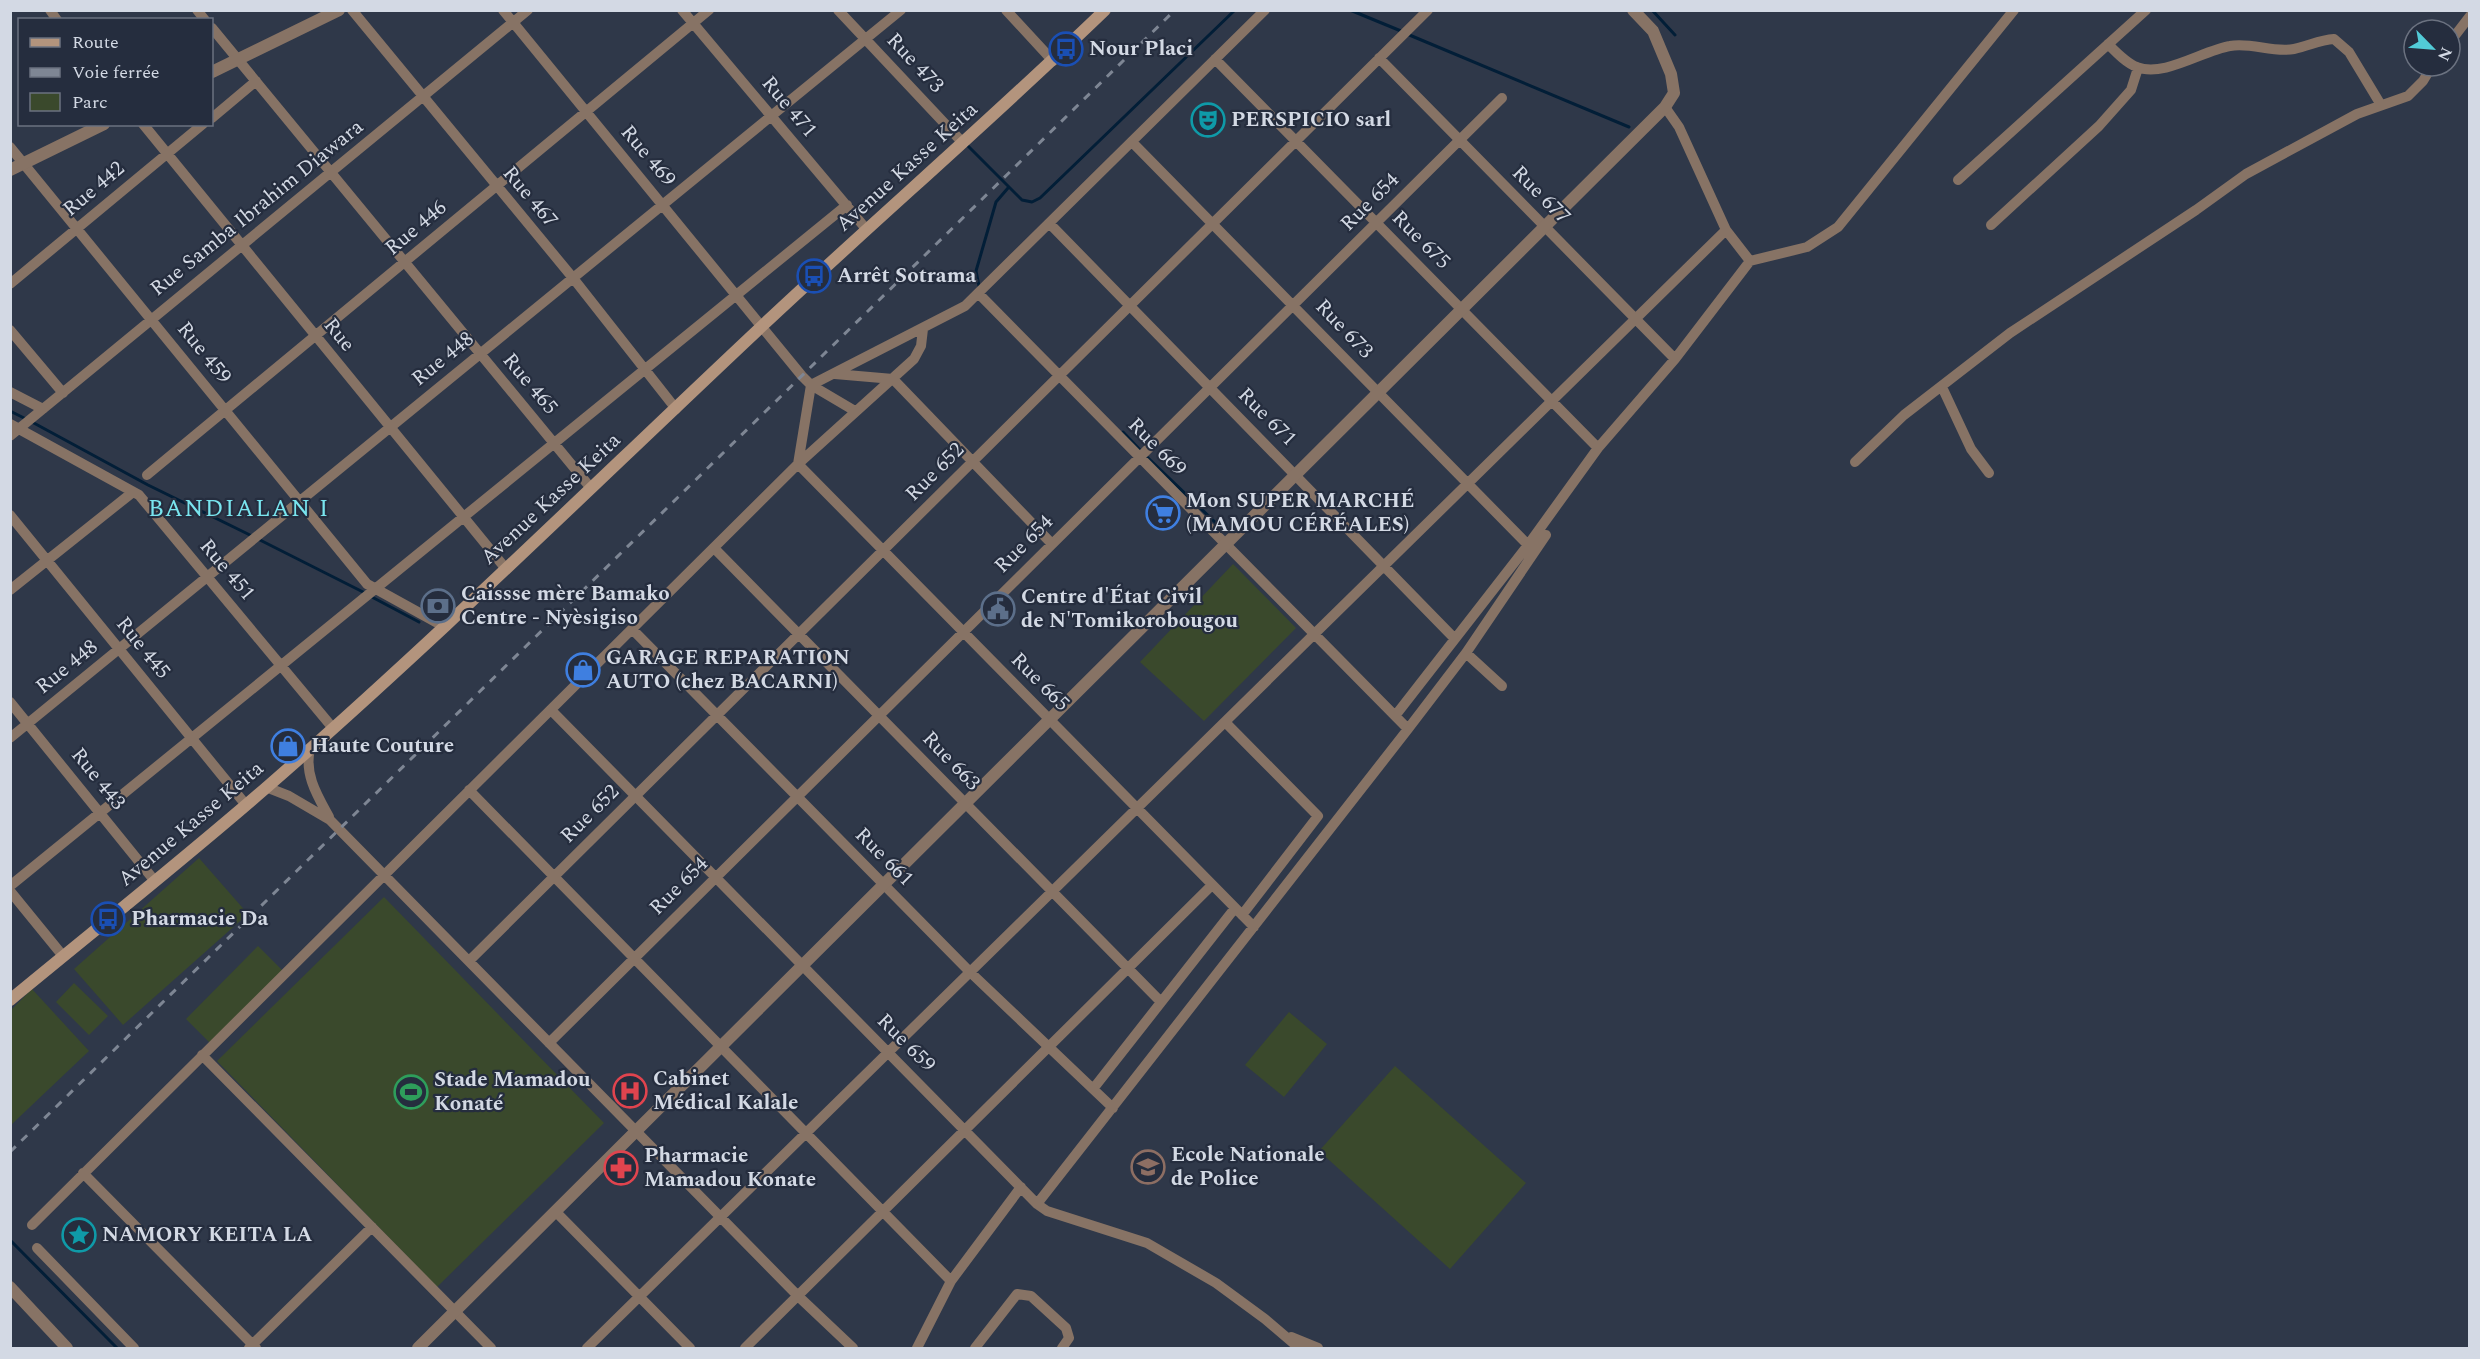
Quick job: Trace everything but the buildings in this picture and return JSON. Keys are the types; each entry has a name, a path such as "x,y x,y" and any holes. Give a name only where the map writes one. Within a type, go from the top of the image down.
{"main road":[{"name":"Avenue Kasse Keita","path":"10,1000 266,788 506,569 590,487 1053,61 1105,10"}],"street":[{"path":"213,72 339,10"},
{"name":"Rue 467","path":"352,10 422,98 573,278 676,409"},
{"name":"Rue 469","path":"503,10 663,204 761,328 810,385 855,411"},
{"name":"Rue Samba Ibrahim Diawara","path":"13,430 63,393 528,10"},
{"name":"Rue 471","path":"682,10 867,230"},
{"name":"Rue 446","path":"147,475 709,10"},
{"name":"Rue 473","path":"838,10 963,143"},
{"name":"Rue 448","path":"10,738 901,10"},
{"path":"1006,10 1053,61"},
{"path":"798,464 810,385 965,306 1264,10"},
{"name":"Rue 652","path":"469,961 1428,10"},
{"path":"418,1348 1665,107 1674,93 1671,74 1653,32 1633,10"},
{"path":"1395,716 1528,544 1598,448 1675,359 1750,261 1807,247 1838,227 2014,10"},
{"path":"1958,180 2145,10"},
{"name":"Rue 465","path":"213,29 590,487"},
{"path":"2108,45 2138,68 2154,69 2187,62 2232,45 2283,50 2295,49 2319,40 2334,39 2349,52 2381,105"},
{"name":"Rue 677","path":"1379,58 1675,359"},
{"name":"Rue 675","path":"1215,59 1598,448"},
{"path":"1991,225 2099,126 2131,90 2138,68"},
{"path":"1855,462 1904,415 2010,333 2196,210 2246,174 2357,114 2408,96 2422,78"},
{"path":"213,117 256,81"},
{"name":"Rue 654","path":"549,1043 1502,98"},
{"path":"1665,107 1679,127 1726,230 1750,261"},
{"path":"10,170 100,126"},
{"name":"Rue","path":"145,126 506,569"},
{"name":"Rue 442","path":"10,284 201,126"},
{"name":"Rue 673","path":"1132,142 1528,544"},
{"name":"Rue 459","path":"10,147 299,502 372,588"},
{"path":"10,886 282,666 372,588 464,517 847,205"},
{"name":"Rue 671","path":"1050,224 1455,639"},
{"path":"587,1348 1726,230"},
{"name":"Rue 669","path":"979,294 1408,729"},
{"path":"32,1225 798,464 914,359 921,345 923,329"},
{"path":"10,330 63,393"},
{"path":"835,374 893,379 1052,544"},
{"path":"1942,387 1971,449 1989,473"},
{"path":"10,392 39,412"},
{"name":"Rue 451","path":"13,430 139,495 332,727"},
{"name":"Rue 665","path":"798,464 1254,927"},
{"path":"10,590 133,492"},
{"name":"Rue 445","path":"10,515 246,805"},
{"path":"1037,1204 1466,653 1546,535"},
{"name":"Rue 663","path":"714,548 1161,1002"},
{"path":"372,588 443,626"},
{"name":"Rue 661","path":"632,629 970,972 1113,1108"},
{"path":"1466,653 1502,686"},
{"name":"Rue 443","path":"10,702 154,880"},
{"name":"Rue 659","path":"551,710 1037,1204 1047,1211 1147,1244 1216,1283 1299,1348"},
{"path":"1093,1089 1161,1002 1318,816 1225,722"},
{"path":"310,748 309,775 330,820"},
{"path":"266,788 289,796 330,820 798,1296 853,1348"},
{"path":"469,790 951,1281"},
{"path":"745,1348 1212,885"},
{"path":"10,891 63,956"},
{"path":"202,1055 491,1348"},
{"path":"83,1173 253,1347 372,1227"},
{"path":"917,1348 951,1281 1021,1187"},
{"path":"555,1211 690,1348"},
{"path":"36,1248 134,1348"},
{"path":"10,1287 67,1348"},
{"path":"975,1348 1017,1294 1031,1296 1066,1328 1069,1338 1062,1348"},
{"name":"Rue 659","path":"1282,1334 1318,1348"}],"green space":[{"path":"1233,564 1296,628 1204,721 1140,662"},
{"path":"199,858 248,914 123,1025 74,969"},
{"name":"Stade Mamadou Konaté","path":"384,897 604,1123 437,1287 217,1061"},
{"path":"258,946 283,971 211,1044 186,1019"},
{"path":"74,983 108,1016 89,1035 56,1002"},
{"path":"32,989 89,1051 11,1125 11,1010"},
{"path":"1289,1012 1327,1044 1284,1097 1245,1065"},
{"path":"1395,1066 1526,1183 1450,1269 1319,1151"}],"waterway":[{"path":"965,143 1022,200 1032,202 1040,198 1235,10"},
{"path":"1350,10 1401,31"},
{"path":"1652,10 1675,35"},
{"path":"1407,34 1629,127"},
{"path":"979,286 976,271 996,202 1008,188"},
{"path":"10,411 26,419"},
{"path":"32,422 148,485 252,536"},
{"path":"1123,432 1141,451"},
{"path":"1146,456 1218,525"},
{"path":"258,539 365,593"},
{"path":"370,596 419,622"},
{"path":"10,1240 117,1348"}],"railway":[{"path":"10,1152 1175,10"}],"place":[{"name":"Nour Placi","path":"1066,49"},
{"name":"PERSPICIO sarl","path":"1208,120"},
{"name":"Arrêt Sotrama","path":"814,276"},
{"name":"Mon SUPER MARCHÉ (MAMOU CÉRÉALES)","path":"1163,513"},
{"name":"Caissse mère Bamako Centre - Nyèsigiso","path":"438,606"},
{"name":"Centre d'État Civil de N'Tomikorobougou","path":"998,609"},
{"name":"GARAGE REPARATION AUTO (chez BACARNI)","path":"583,670"},
{"name":"Haute Couture","path":"288,746"},
{"name":"Pharmacie Da","path":"108,919"},
{"name":"Cabinet Médical Kalale","path":"630,1091"},
{"name":"Stade Mamadou Konaté","path":"411,1092"},
{"name":"Ecole Nationale de Police","path":"1148,1167"},
{"name":"Pharmacie Mamadou Konate","path":"621,1168"},
{"name":"NAMORY KEITA LA","path":"79,1235"}],"district":[{"name":"BANDIALAN I","path":"239,509"}]}
